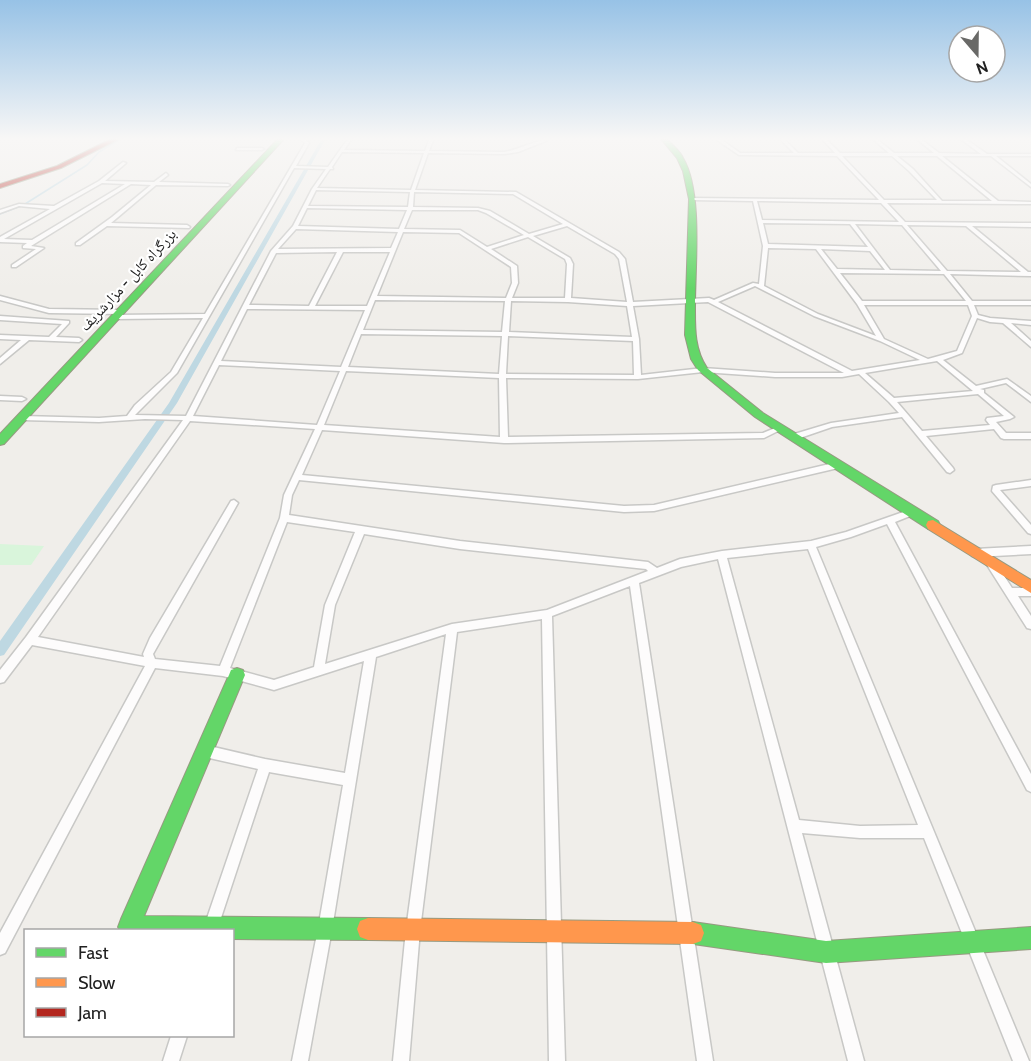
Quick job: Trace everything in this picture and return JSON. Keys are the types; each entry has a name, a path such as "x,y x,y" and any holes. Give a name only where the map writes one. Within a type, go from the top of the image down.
{"main road":[{"name":"بزرگراه کابل - مزارشریف","path":"0,441 224,190"},
{"name":"بزرگراه کابل - مزارشریف","path":"0,423 79,340 115,313 233,190"},
{"path":"690,190 692,347 704,370 742,402 780,428 1031,587"},
{"path":"237,675 129,927 687,932 826,952 973,944 1031,938"}],"street":[{"path":"0,239 88,190"},
{"path":"14,266 41,248 25,247 119,190"},
{"path":"78,244 147,190"},
{"path":"129,418 134,409 145,402 174,373 280,190"},
{"path":"0,678 30,640 188,418 274,251 295,227 314,190"},
{"path":"331,190 514,194 617,253 622,259 636,339 638,377"},
{"path":"218,363 502,376 638,377 704,370 775,375 852,374 939,359 960,352 975,316 970,302 873,190"},
{"path":"928,190 940,202"},
{"path":"981,190 997,203"},
{"path":"223,670 284,518 288,495 320,426 410,209 412,192"},
{"path":"692,199 1031,203"},
{"path":"755,201 766,246 761,287"},
{"path":"0,212 19,205 56,208"},
{"path":"306,207 478,209 489,212 567,258 570,264 568,300"},
{"path":"760,221 1031,225"},
{"path":"852,223 889,272"},
{"path":"105,224 188,227"},
{"path":"488,248 567,224"},
{"path":"967,224 1029,274"},
{"path":"295,227 460,232 514,266 515,283 508,300 502,376 504,440"},
{"path":"0,239 33,242"},
{"path":"766,246 872,249"},
{"path":"817,248 860,303 882,340"},
{"path":"311,308 341,250"},
{"path":"274,251 393,250"},
{"path":"837,271 1029,274"},
{"path":"714,302 754,284 816,315 882,340 928,361"},
{"path":"0,298 49,311 207,316"},
{"path":"372,298 568,300 630,304 690,300 714,302 852,374"},
{"path":"860,303 1031,303"},
{"path":"244,308 368,308"},
{"path":"975,316 990,320 1031,323"},
{"path":"2,320 67,322 51,339"},
{"path":"1006,322 1031,345"},
{"path":"358,332 636,339"},
{"path":"0,337 79,340"},
{"path":"0,362 27,338"},
{"path":"939,359 1010,417 990,420 1004,436 1031,436"},
{"path":"861,372 892,400 950,470"},
{"path":"892,400 978,390 1007,381 1031,400"},
{"path":"0,398 22,399"},
{"path":"794,437 831,425 903,415"},
{"path":"22,417 99,420 176,417 504,440 764,435 780,428"},
{"path":"920,434 994,427"},
{"path":"297,477 634,509 654,508 838,465"},
{"path":"1031,483 1013,484 996,488 996,491 1031,531"},
{"path":"153,663 148,654 154,641 234,503"},
{"path":"30,640 153,663 223,670 274,684 452,628 547,614 680,563 722,555 811,545 849,535 912,512"},
{"path":"284,518 460,545 648,566 655,572"},
{"path":"890,521 1031,786"},
{"path":"319,670 330,604 361,529"},
{"path":"811,545 1021,1061"},
{"path":"975,552 1031,550"},
{"path":"722,555 856,1061"},
{"path":"989,560 1031,625"},
{"path":"634,580 705,1061"},
{"path":"1010,592 1031,592"},
{"path":"547,614 557,1061"},
{"path":"400,1061 413,930 452,628"},
{"path":"300,1061 325,929 371,652"},
{"path":"0,948 153,663"},
{"path":"205,751 265,765 349,780"},
{"path":"210,929 265,765"},
{"path":"795,826 860,832 928,831"},
{"path":"171,1061 177,1037"}],"green space":[{"path":"0,544 44,546 31,565 0,565"}],"waterway":[{"path":"25,204 48,190"},
{"path":"0,651 173,403 295,190"},
{"path":"0,214 21,206"}],"traffic: fast":[{"path":"0,441 234,190"},
{"path":"690,190 692,199 690,335 696,359 703,370 759,415 933,525"},
{"path":"237,675 129,927 368,929"},
{"path":"693,933 826,952 1031,938"}],"traffic: slow":[{"path":"933,525 1031,587"},
{"path":"368,929 693,933"}]}
